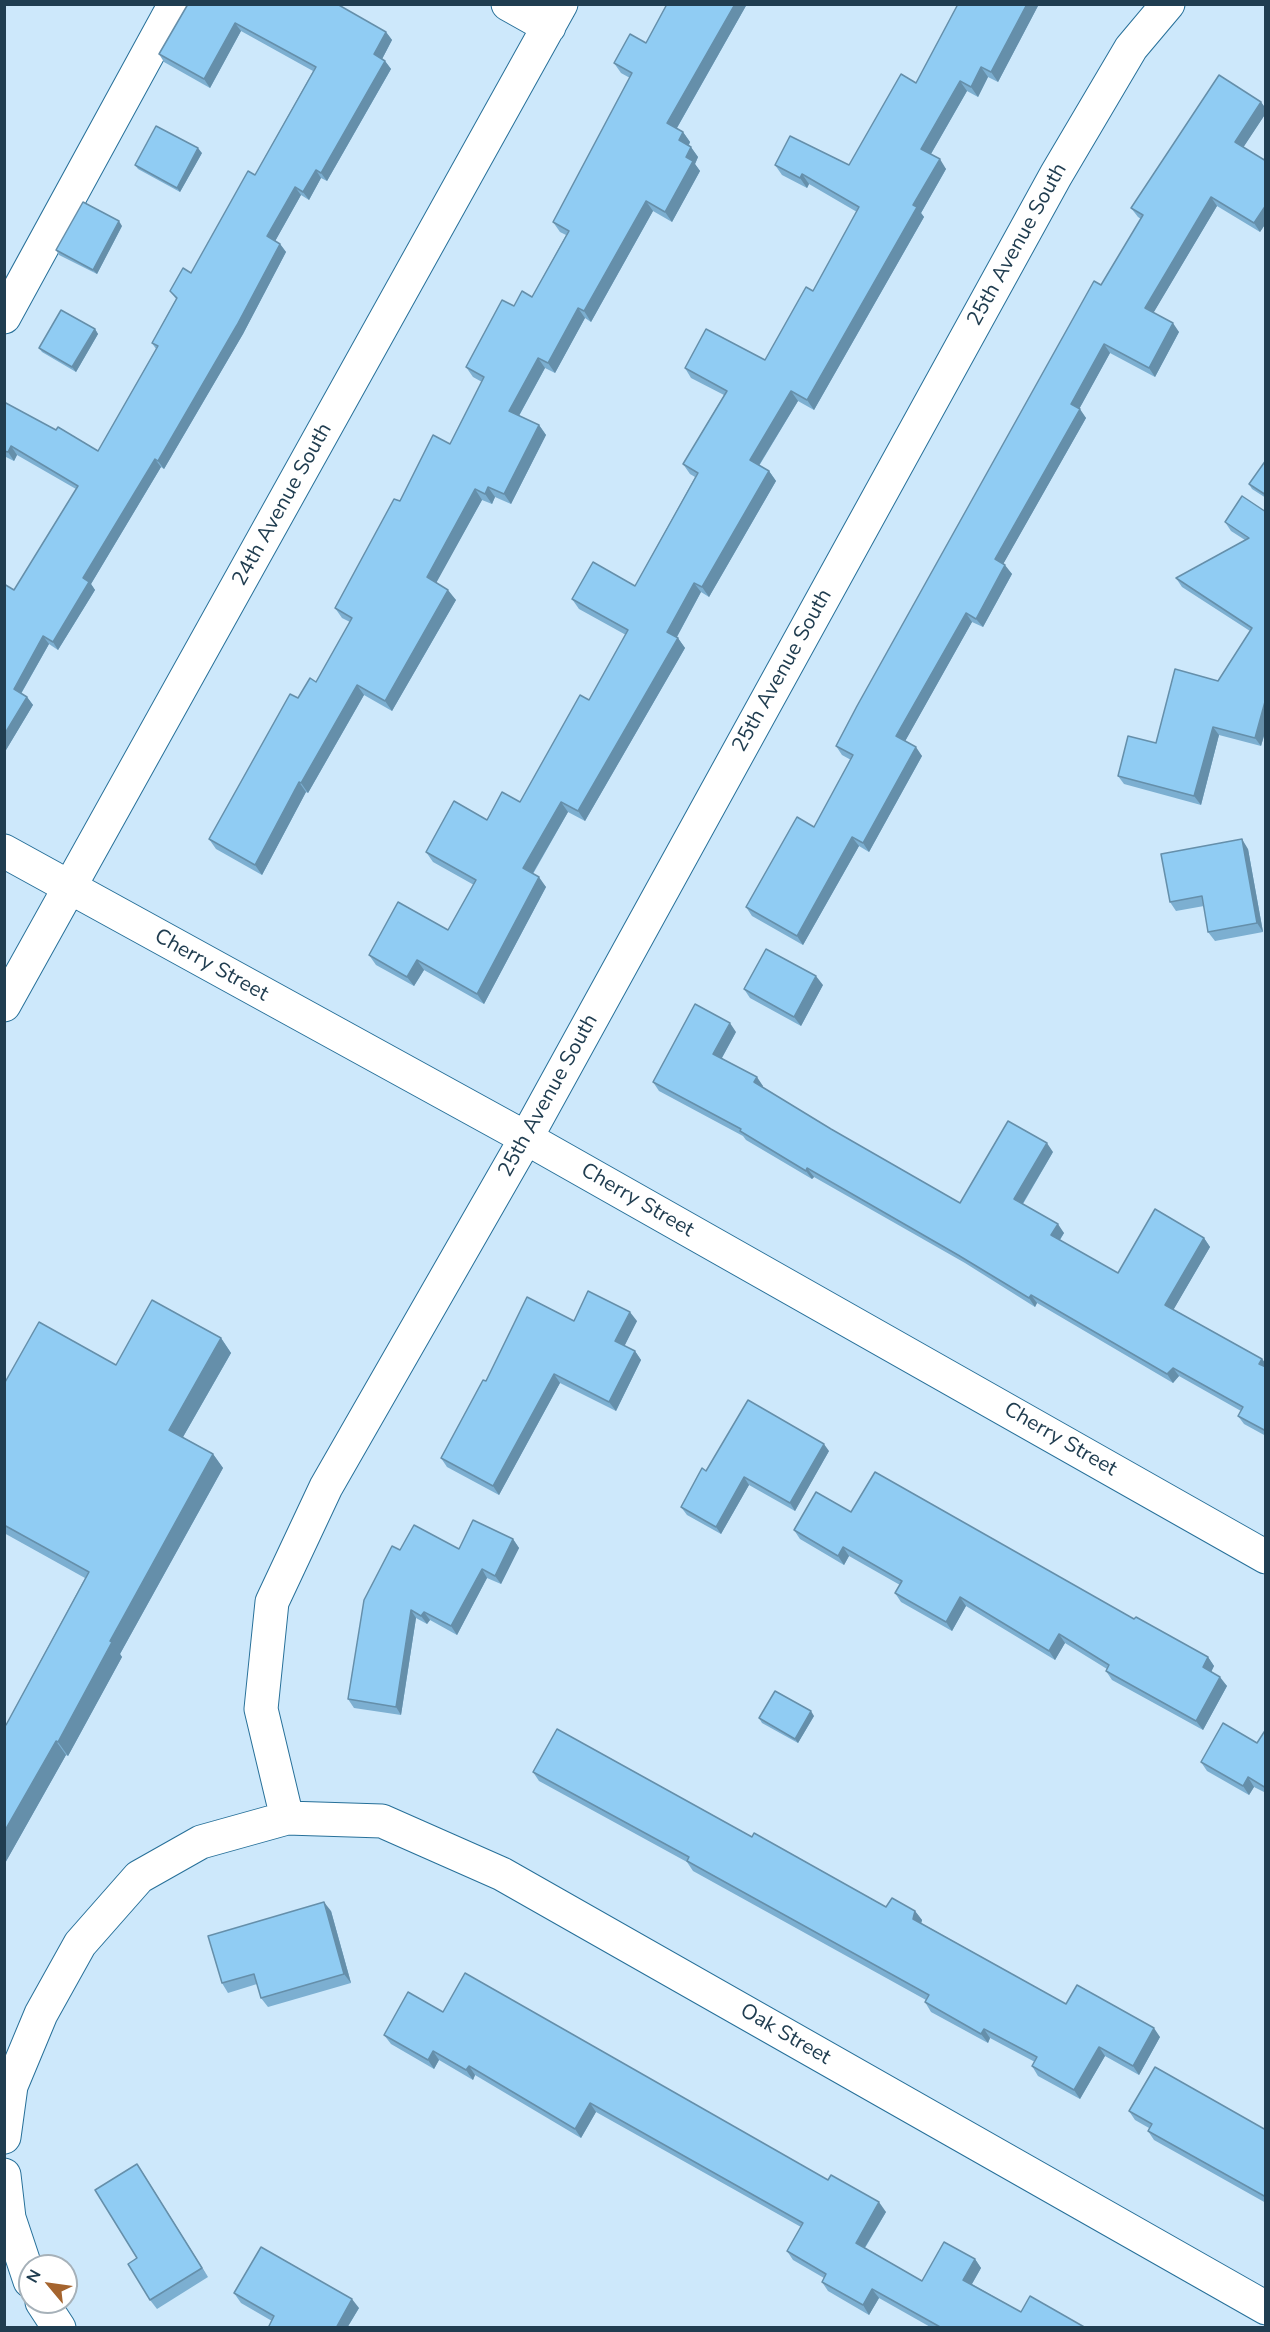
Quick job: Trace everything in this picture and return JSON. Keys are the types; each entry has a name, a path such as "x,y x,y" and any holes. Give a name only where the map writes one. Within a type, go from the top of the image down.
{"street":[{"path":"4,317 175,4"},
{"path":"508,4 555,16"},
{"name":"25th Avenue South","path":"287,1818 261,1709 272,1602 326,1487 526,1138 1056,175 1131,48 1168,4"},
{"name":"24th Avenue South","path":"4,1005 555,16"},
{"name":"Cherry Street","path":"4,851 69,889 526,1138 1266,1557"},
{"path":"4,2138 11,2086 40,2014 80,1944 139,1877 201,1842 287,1818"},
{"name":"Oak Street","path":"287,1818 382,1821 502,1874 1266,2308"},
{"path":"4,2175 9,2218 21,2254"},
{"path":"50,2314 59,2328"}],"building":[{"path":"188,4 337,4 386,32 374,54 385,61 321,173 316,170 303,192 295,187 267,236 280,244 237,325 158,461 155,459 83,578 89,582 53,642 43,636 14,689 27,697 4,735 4,584 14,590 78,486 11,446 8,452 4,451 4,402 56,430 58,427 98,451 158,346 152,343 177,298 170,291 183,268 191,273 248,171 255,175 316,67 235,23 204,79 159,54"},
{"path":"667,4 735,4 667,123 683,132 679,140 691,147 686,157 693,161 665,212 646,201 584,311 578,308 548,363 538,358 509,411 539,425 504,494 488,487 485,494 475,489 427,577 448,590 385,701 357,685 301,783 299,782 255,865 209,839 290,694 298,698 310,678 316,682 352,618 335,608 394,499 400,501 433,435 450,444 484,377 466,367 502,300 514,306 522,291 532,297 569,231 553,222 632,73 614,63 630,34 646,43"},
{"path":"958,4 1027,4 991,72 981,67 971,87 960,81 921,149 940,159 913,205 917,207 807,400 791,391 750,460 769,471 702,587 694,583 667,632 678,638 578,811 561,802 523,868 539,877 477,994 417,960 407,977 369,955 398,902 448,930 476,880 426,852 454,801 487,820 502,792 520,802 580,695 589,700 628,630 572,599 593,562 635,586 698,473 683,464 727,391 685,368 706,329 765,360 806,287 813,291 859,207 802,174 800,178 775,165 790,136 849,165 901,74 916,83"},
{"path":"1219,75 1261,102 1235,142 1266,161 1266,205 1254,223 1211,197 1145,308 1173,323 1149,368 1104,344 1071,404 1080,409 995,559 1005,565 976,619 966,613 896,736 916,747 863,843 852,837 797,936 746,907 797,817 814,827 853,755 836,746 857,706 1094,281 1101,285 1143,215 1131,208"},
{"path":"156,126 198,148 177,188 135,165"},
{"path":"83,202 119,221 93,270 56,250"},
{"path":"61,310 95,329 72,367 39,348"},
{"path":"1266,460 1266,495 1249,484"},
{"path":"1242,496 1266,512 1266,698 1255,738 1213,727 1194,796 1118,776 1128,736 1156,743 1175,669 1218,681 1252,628 1176,578 1249,538 1225,522"},
{"path":"1242,839 1257,923 1208,932 1202,896 1170,902 1161,854"},
{"path":"766,949 816,976 794,1017 744,989"},
{"path":"695,1004 730,1023 713,1054 757,1077 754,1082 831,1129 960,1203 1008,1121 1047,1143 1014,1199 1058,1224 1051,1235 1118,1273 1155,1209 1204,1238 1165,1305 1262,1359 1259,1364 1266,1367 1266,1431 1238,1416 1243,1407 1173,1368 1167,1374 1031,1295 1029,1298 807,1168 806,1171 740,1131 741,1129 653,1082"},
{"path":"588,1291 630,1312 615,1341 635,1351 609,1402 554,1374 493,1486 441,1458 483,1380 486,1381 527,1297 574,1321"},
{"path":"152,1300 221,1338 169,1430 213,1454 110,1641 112,1642 58,1742 56,1741 4,1832 4,1725 89,1572 4,1525 4,1384 39,1322 116,1365"},
{"path":"748,1400 824,1444 790,1503 744,1477 716,1527 681,1507 702,1468 706,1471"},
{"path":"875,1472 1134,1619 1136,1617 1208,1657 1203,1667 1220,1677 1196,1721 1106,1671 1109,1665 1059,1634 1049,1651 960,1597 946,1622 895,1593 902,1581 843,1547 838,1556 794,1530 816,1492 851,1512"},
{"path":"473,1520 513,1539 495,1576 482,1569 451,1626 424,1612 421,1616 411,1610 396,1707 348,1699 364,1600 392,1546 400,1550 414,1525 459,1549"},
{"path":"775,1691 811,1711 795,1739 759,1718"},
{"path":"1223,1723 1257,1743 1266,1729 1266,1788 1248,1777 1243,1786 1201,1762"},
{"path":"557,1729 752,1837 754,1833 886,1907 892,1898 915,1911 913,1919 1066,2004 1077,1985 1154,2028 1133,2066 1099,2047 1074,2090 1032,2066 1037,2057 984,2029 981,2034 925,2002 929,1995 687,1861 689,1857 533,1772"},
{"path":"324,1902 344,1974 261,1998 254,1974 222,1983 208,1936"},
{"path":"465,1973 828,2180 831,2175 879,2202 856,2243 922,2281 944,2242 975,2259 963,2280 1021,2312 1030,2296 1086,2328 942,2328 872,2289 863,2305 822,2282 826,2274 787,2251 803,2223 590,2103 575,2129 469,2066 466,2070 433,2051 428,2060 384,2035 408,1992 443,2012"},
{"path":"1155,2067 1266,2130 1266,2197 1148,2131 1152,2124 1129,2111"},
{"path":"137,2164 202,2268 150,2300 128,2264 137,2258 95,2190"},
{"path":"261,2247 352,2299 336,2328 268,2328 274,2316 234,2293"}]}
